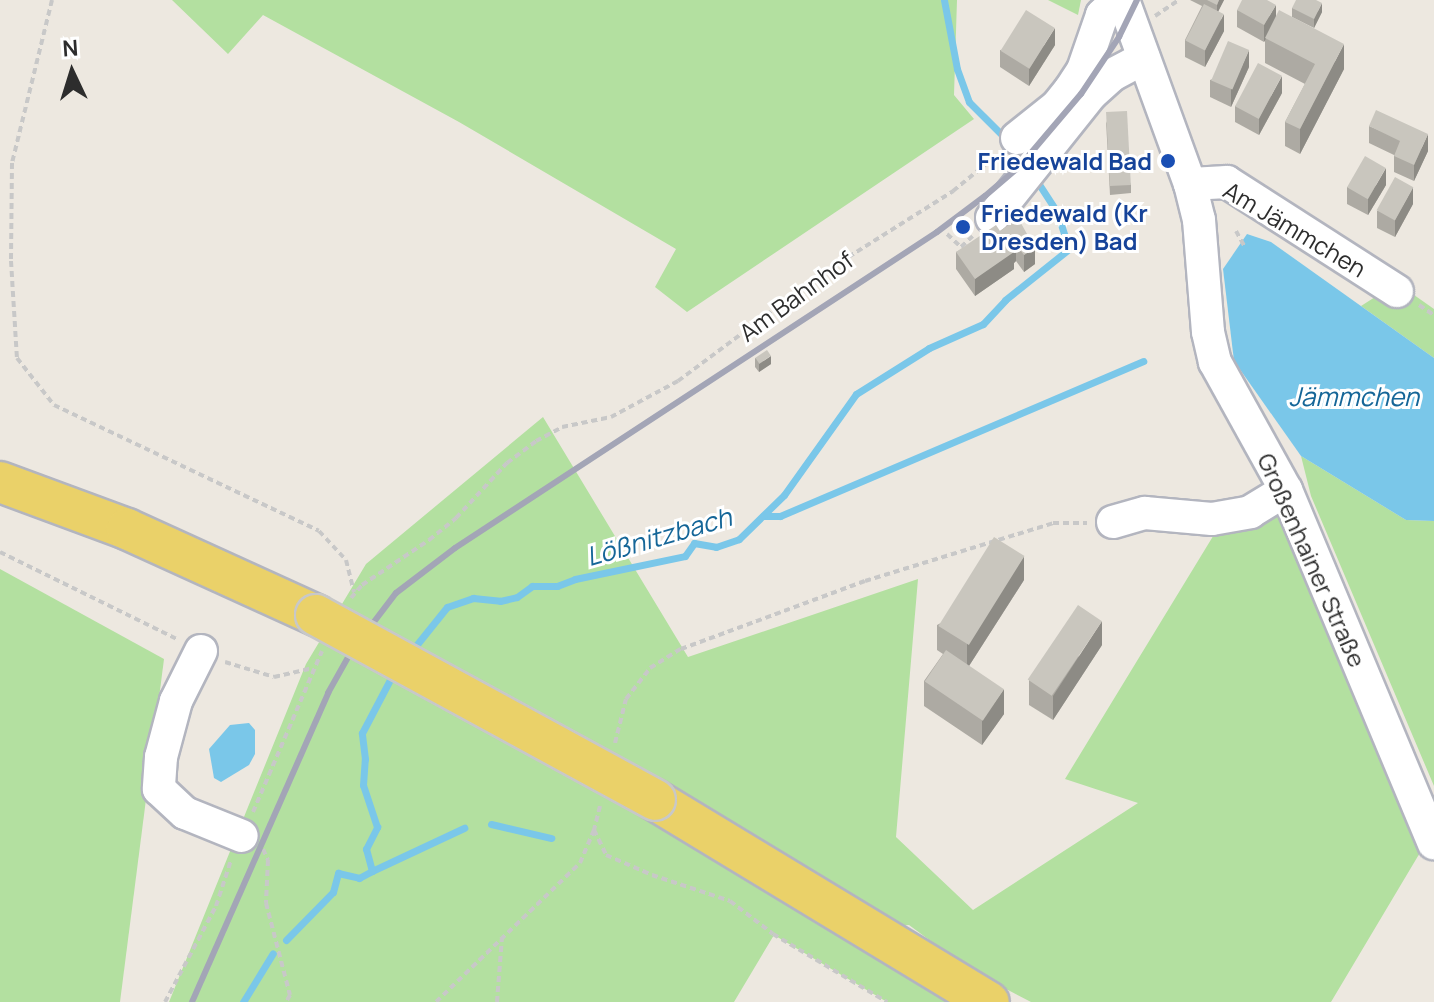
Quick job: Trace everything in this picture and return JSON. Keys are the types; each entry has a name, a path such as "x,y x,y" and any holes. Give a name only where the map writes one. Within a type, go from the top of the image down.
{"main road":[{"path":"0,482 127,529 316,615 655,800 989,1002"}],"street":[{"name":"Großenhainer Straße","path":"1120,0 1190,184 1199,220 1208,332 1215,362 1286,490 1434,843"},
{"path":"1017,138 1057,106 1070,90 1083,70 1102,15 1120,0"},
{"path":"992,218 1091,94 1112,75 1144,58"},
{"name":"Am Jämmchen","path":"1190,184 1227,182 1397,291"},
{"path":"1113,522 1145,513 1212,519 1250,512 1286,490"},
{"path":"201,651 176,701 161,757 159,789 185,813 252,840"}],"path":[{"name":"Am Bahnhof","path":"52,0 12,163 11,261 17,358 54,405 319,531 346,560 354,592 456,518 507,463 536,441 562,427 611,417 678,381 823,273 953,191 1017,138"},
{"path":"1236,231 1245,247"},
{"path":"612,757 626,699 650,668 681,649 865,581 1053,523 1113,522"},
{"path":"0,552 236,668 274,677 313,668 283,747"},
{"path":"436,1002 580,863 594,830 601,801"},
{"path":"594,830 606,855 652,875 730,901 773,934 887,1002"},
{"path":"252,840 268,860 266,903 290,995 286,1002"},
{"path":"165,1002 216,906 221,884"},
{"path":"497,1002 502,936"}],"green space":[{"path":"172,0 957,0 954,95 974,119 687,312 655,287 676,249 459,122 263,15 228,54"},
{"path":"1048,0 1081,0 1078,15"},
{"path":"1397,283 1434,309 1434,358 1361,306"},
{"path":"543,417 688,657 918,579 896,837 973,910 1138,803 1065,779 1215,533 1277,510 1421,851 1331,1002 1031,1002 970,970 909,925 846,929 969,1002 887,1002 774,935 734,1002 169,1002 306,664 366,564"},
{"path":"1301,456 1406,520 1434,521 1434,786 1311,496"},
{"path":"0,569 164,659 120,1002 0,1002"}],"water":[{"name":"Jämmchen","path":"1247,234 1271,242 1434,358 1434,521 1406,520 1301,456 1234,361 1223,269"},
{"path":"249,723 255,730 255,754 249,765 221,782 214,778 209,749 230,725"}],"building":[{"path":"1242,0 1267,0 1276,5 1264,25 1237,10"},
{"path":"1296,0 1322,3 1314,19 1292,8"},
{"path":"1204,4 1224,14 1205,51 1185,41"},
{"path":"1026,10 1055,28 1029,69 1001,51"},
{"path":"1279,10 1344,44 1300,129 1285,122 1315,64 1265,38"},
{"path":"1228,41 1249,50 1232,90 1211,81"},
{"path":"1258,63 1282,76 1259,119 1235,106"},
{"path":"1376,110 1428,134 1414,165 1394,156 1400,141 1369,126"},
{"path":"1127,111 1131,185 1110,186 1106,112"},
{"path":"1365,156 1386,168 1368,199 1347,187"},
{"path":"1395,177 1413,187 1395,220 1377,210"},
{"path":"1018,218 1035,248 1024,255 1016,245 1012,248 1014,252 975,279 956,252 996,225 1000,231"},
{"path":"767,350 771,356 759,364 755,358"},
{"path":"994,537 1025,556 969,645 938,626"},
{"path":"1078,605 1102,621 1052,696 1028,680"},
{"path":"946,650 1004,689 983,721 925,682"}],"waterway":[{"name":"Lößnitzbach","path":"944,0 957,69 969,102 1001,134"},
{"name":"Lößnitzbach","path":"410,653 447,607 473,598 500,601 517,597 532,586 557,586 575,579 685,556 694,543 716,547 739,539 784,495 856,394 929,348 983,324 1005,300 1069,249 1057,212 1036,180"},
{"path":"763,516 780,516 1143,361"},
{"name":"Lößnitzbach","path":"286,940 333,892 338,873 359,878 372,871 366,849 377,827 363,785 365,759 362,733 394,672"},
{"path":"491,824 551,838"},
{"path":"372,871 464,828"},
{"name":"Lößnitzbach","path":"243,1002 273,953"}],"railway":[{"path":"192,1002 328,693 351,652 396,593 455,548 937,232 985,196 1019,167 1081,94 1119,37 1137,0"}],"place":[{"name":"Friedewald Bad","path":"1168,161"},
{"name":"Friedewald (Kr Dresden) Bad","path":"963,227"}]}
